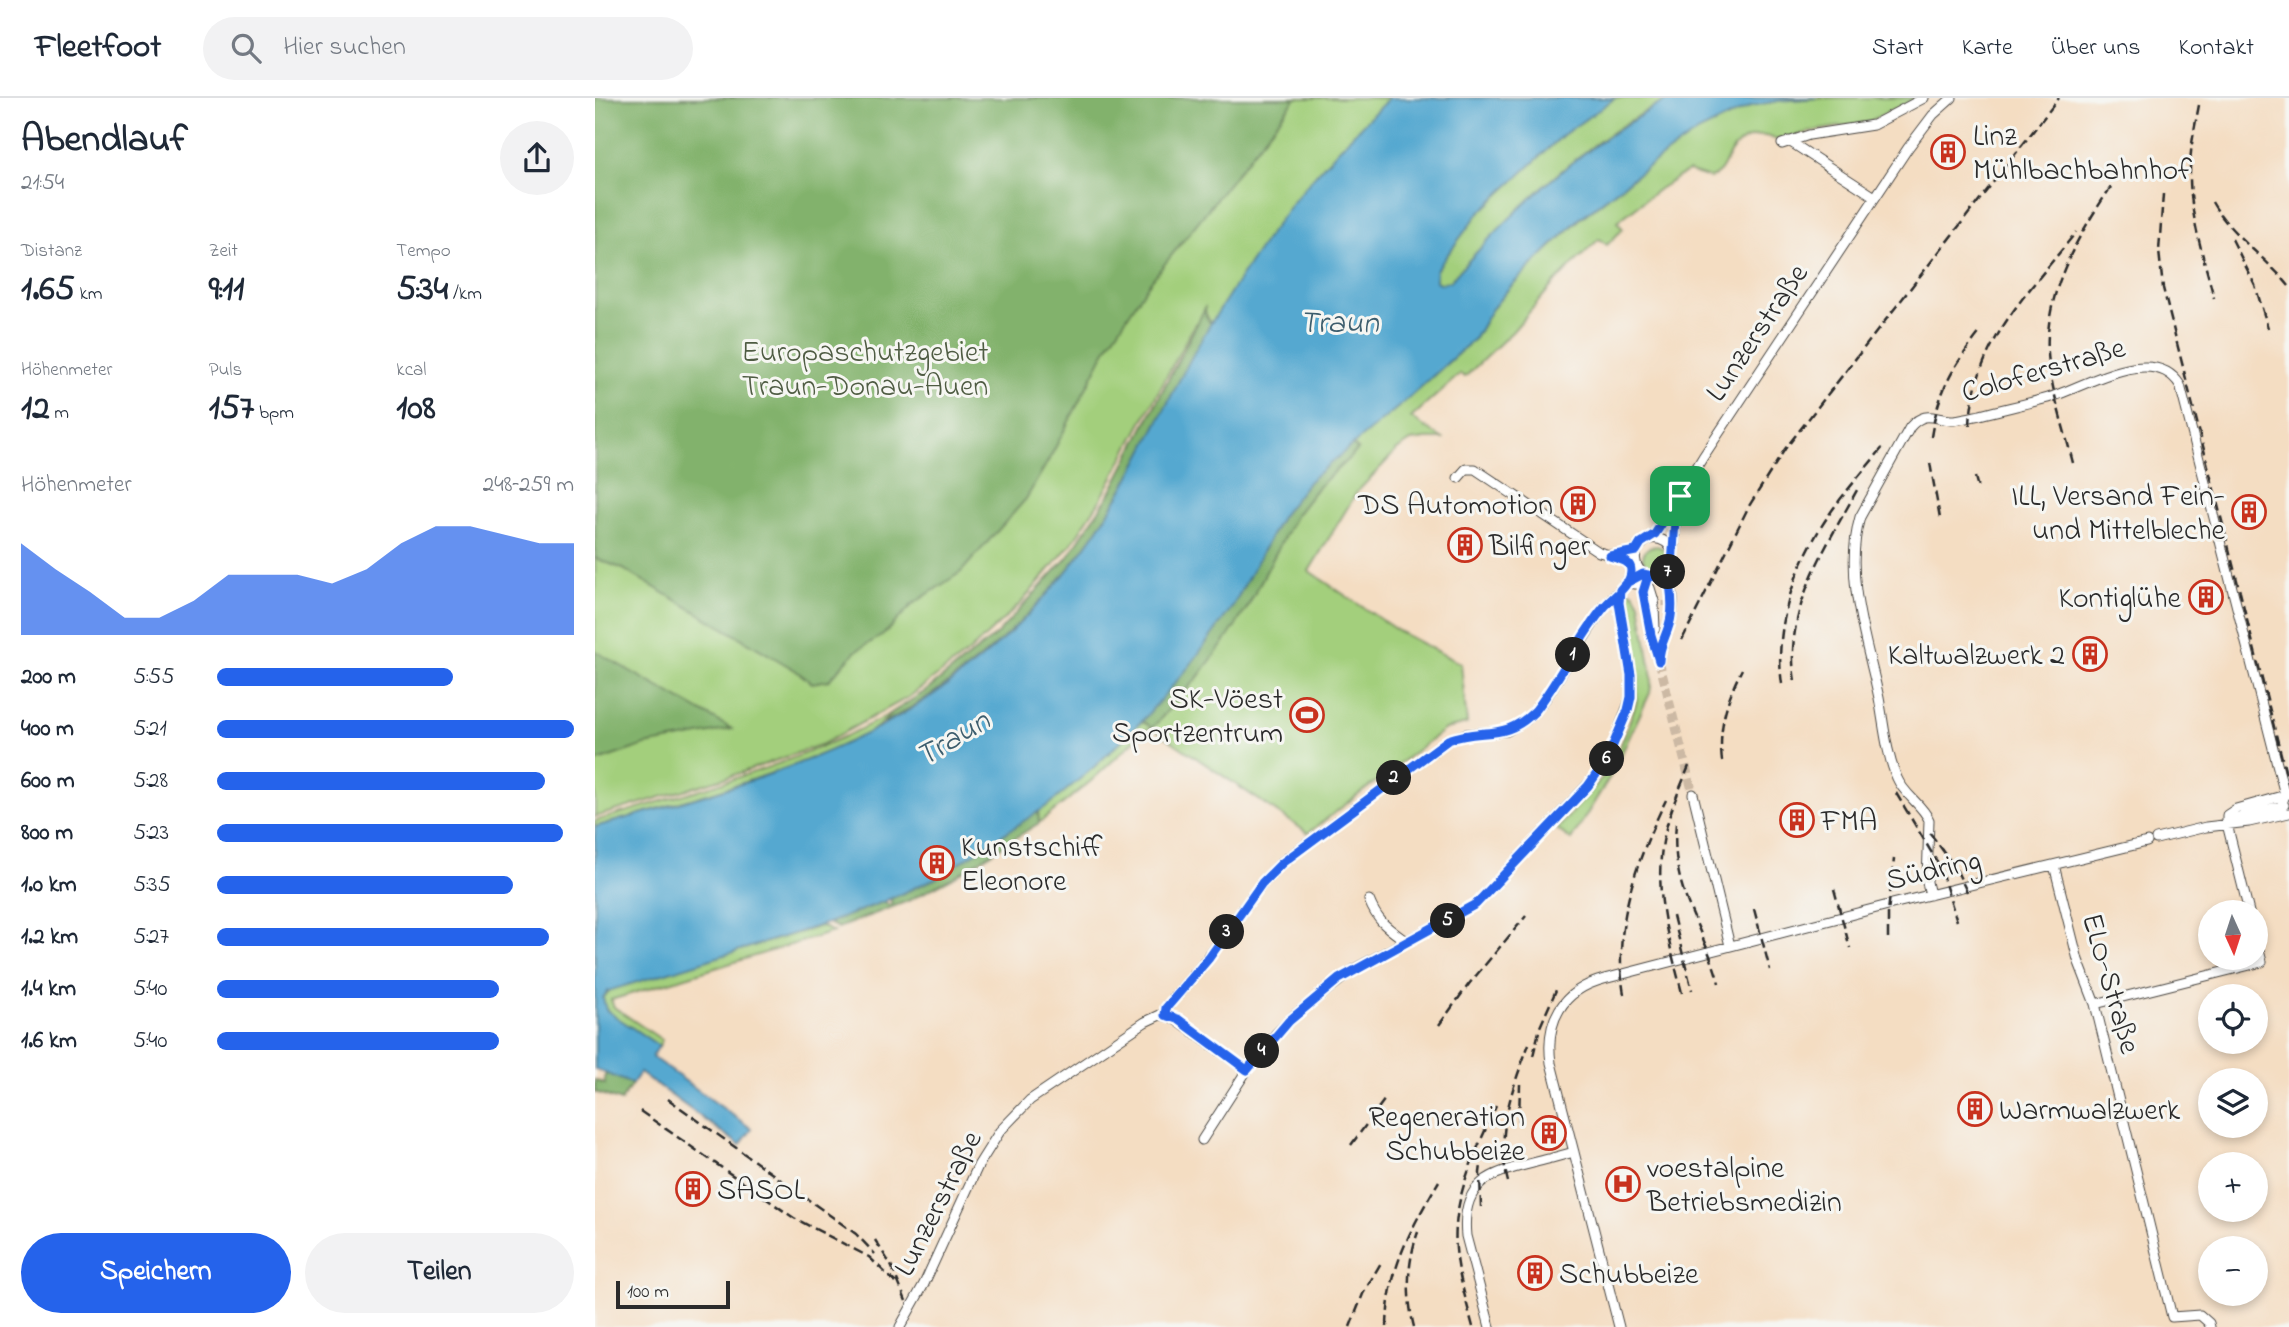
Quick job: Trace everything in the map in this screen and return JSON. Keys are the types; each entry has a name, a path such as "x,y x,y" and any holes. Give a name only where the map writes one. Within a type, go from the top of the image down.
{"street":[{"path":"1875,197 1786,143 1820,133 1873,125 1924,98"},
{"name":"Lunzerstraße","path":"1636,551 1641,543 1649,539 1661,526 1703,457 1917,135 1933,115 1952,98"},
{"name":"Coloferstraße","path":"1930,895 1927,882 1929,820 1897,779 1866,646 1854,556 1860,517 1910,427 1921,417 1955,420 1976,416 2048,398 2099,377 2145,366 2171,373 2180,385 2287,802"},
{"path":"1458,478 1466,469 1475,469 1635,575 1650,588 1658,647"},
{"name":"Lunzerstraße","path":"1669,582 1669,570 1674,562 1680,496"},
{"path":"1649,539 1661,539 1673,552"},
{"path":"1202,1140 1247,1070 1276,1034 1316,997 1356,968 1465,912 1482,899 1597,775 1617,736 1631,697 1631,675 1619,603 1635,575 1636,551 1610,556"},
{"path":"1635,575 1657,577 1669,570"},
{"path":"1635,575 1643,592 1658,647"},
{"name":"Lunzerstraße","path":"900,1327 924,1283 978,1166 1000,1130 1030,1100 1146,1022 1165,1015 1166,1008 1209,958 1274,870 1448,740 1466,734 1507,731 1526,720 1545,699 1603,608 1635,575"},
{"path":"1658,647 1669,582"},
{"path":"1658,647 1671,618 1673,592 1669,582"},
{"path":"1693,794 1730,946"},
{"name":"Südring","path":"1619,1327 1549,1051 1551,1030 1565,1002 1578,989 1598,980 2152,840 2206,827 2278,816 2287,802"},
{"name":"Südring","path":"2227,824 2230,811 2287,802"},
{"path":"2227,824 2246,900"},
{"name":"ELO-Straße","path":"2054,865 2078,960 2095,1004 2172,1317 2200,1315 2210,1327"},
{"path":"1369,900 1376,917 1407,942"},
{"path":"2095,1004 2230,970"},
{"path":"1165,1015 1178,1019 1247,1070"},
{"path":"1490,1327 1467,1236 1465,1220 1471,1194 1485,1178 1496,1172 1574,1152"}],"green space":[{"name":"Europaschutzgebiet Traun-Donau-Auen","path":"595,98 1390,98 1338,151 1290,206 1211,324 1205,312 1194,325 1101,499 1072,543 1021,603 969,652 909,697 823,744 731,776 595,817"},
{"name":"Europaschutzgebiet Traun-Donau-Auen","path":"595,98 1296,98 1148,285 1108,346 1026,499 961,572 913,604 883,635 856,651 829,680 812,683 795,670 623,569 595,558"},
{"path":"1615,98 1672,98 1640,115 1580,155 1525,203 1450,281 1440,284 1436,281 1436,270 1478,214 1563,135"},
{"path":"1816,98 1917,98 1868,122 1776,140 1765,136 1749,138 1734,148 1722,169 1710,178 1688,171 1659,189 1617,222 1623,229 1607,245 1599,239 1555,282 1513,331 1465,377 1460,374 1411,418 1443,439 1411,441 1397,450 1357,492 1309,571 1398,631 1461,664 1467,724 1445,729 1308,833 1152,728 1146,730 1091,781 1039,823 1038,811 1094,767 1142,721 1153,727 1198,677 1247,608 1295,516 1317,488 1358,449 1352,444 1402,404 1475,338 1491,310 1510,287 1580,219 1697,132 1751,106"},
{"path":"1205,308 1206,317 1211,324 1128,480 1093,536 1069,568 1043,599 984,655 919,703 884,723 891,713 927,690 998,633 1067,558 1109,495"},
{"path":"1352,444 1358,450 1317,488 1295,516 1247,608 1198,677 1152,728 1142,721 1189,666 1233,606 1281,517 1309,481"},
{"path":"1655,546 1663,550 1667,558 1663,566 1655,570 1647,566 1643,558 1647,550"},
{"path":"1628,589 1640,603 1652,678 1650,693 1614,770 1571,840 1557,829 1604,776 1621,744 1636,704 1638,680 1628,604 1624,603 1624,594"},
{"path":"595,651 732,729 645,745 595,762"},
{"path":"891,713 863,736 800,763 595,827 595,821 783,762"},
{"path":"1038,811 1039,823 952,878 908,901 838,928 828,923 885,901 888,905 892,903 890,899 936,878"},
{"path":"821,926 833,932 611,1000 614,1007 662,1040 659,1046 604,1007 603,998 612,988"},
{"path":"607,1072 632,1084 621,1101 595,1092 595,1080 605,1084"}],"water":[{"name":"Traun","path":"1389,98 1615,98 1563,135 1478,214 1436,270 1436,281 1440,284 1450,281 1504,224 1562,171 1604,139 1663,102 1672,98 1816,98 1751,106 1697,132 1579,219 1510,287 1491,310 1475,338 1402,404 1309,481 1281,517 1233,606 1189,667 1142,721 1050,804 936,878 885,901 828,923 608,991 603,998 606,1010 659,1046 652,1057 752,1129 740,1145 640,1073 632,1084 595,1069 595,827 757,778 836,748 911,709 971,667 999,643 1051,590 1096,532 1128,480 1198,345 1290,206 1313,177"}],"tunnel":[{"path":"1667,601 1667,606"},
{"path":"1659,661 1693,794"}],"railway":[{"path":"1682,640 1749,506 1785,449 2059,98"},
{"path":"2199,105 2191,154 2190,186 2197,234 2214,298"},
{"path":"2073,463 2052,382 2048,331 2057,287 2066,266 2111,187"},
{"path":"2163,194 2159,251 2163,288 2289,786"},
{"path":"2212,202 2229,226 2289,286"},
{"path":"1970,426 1973,397 1992,345 2022,299 2076,232"},
{"path":"2232,239 2255,285 2268,328"},
{"path":"1931,437 1938,406 1948,380 1981,331"},
{"path":"1782,684 1781,638 1791,592 1799,570 1820,528 1833,509 1884,446"},
{"path":"1930,463 1940,518"},
{"path":"1975,477 1978,488"},
{"path":"1795,681 1793,655 1801,605 1820,558 1857,490"},
{"path":"1722,761 1721,736 1725,713 1742,669"},
{"path":"1682,993 1665,921 1660,867 1666,827 1689,766"},
{"path":"1896,793 1939,865 1957,921"},
{"path":"1624,994 1621,969 1624,919 1637,869 1666,800"},
{"path":"1676,823 1675,847 1682,887 1719,983"},
{"path":"1930,833 1955,867 1969,896"},
{"path":"1888,938 1894,859"},
{"path":"1834,889 1850,948"},
{"path":"1754,909 1770,970"},
{"path":"1439,1025 1469,984 1526,916"},
{"path":"1673,916 1692,990"},
{"path":"1533,1056 1540,1027 1556,990"},
{"path":"1508,1182 1504,1164 1504,1129 1511,1095 1529,1044"},
{"path":"1519,1121 1520,1084"},
{"path":"668,1099 856,1234 875,1254"},
{"path":"1351,1145 1385,1099"},
{"path":"1473,1327 1457,1258 1457,1218 1466,1179 1496,1106"},
{"path":"640,1111 794,1218 869,1257 896,1283"},
{"path":"1481,1207 1480,1173 1483,1149"},
{"path":"1387,1327 1391,1287 1402,1251 1439,1181"},
{"path":"1414,1327 1409,1280 1418,1232"},
{"path":"875,1240 891,1265 906,1301"},
{"path":"1350,1327 1363,1294 1382,1261"}],"place":[{"name":"Linz Mühlbachbahnhof","path":"1948,152"},
{"name":"DS Automotion","path":"1578,504"},
{"name":"ILL, Versand Fein- und Mittelbleche","path":"2249,512"},
{"name":"Bilfinger","path":"1465,545"},
{"name":"Kontiglühe","path":"2206,597"},
{"name":"Kaltwalzwerk 2","path":"2090,654"},
{"name":"SK-Vöest Sportzentrum","path":"1307,715"},
{"name":"FMA","path":"1797,820"},
{"name":"Kunstschiff Eleonore","path":"937,863"},
{"name":"Warmwalzwerk","path":"1975,1109"},
{"name":"Regeneration Schubbeize","path":"1549,1133"},
{"name":"voestalpine Betriebsmedizin","path":"1623,1184"},
{"name":"SASOL","path":"693,1189"},
{"name":"Schubbeize","path":"1535,1273"}],"route":[{"path":"1680,496 1655,534 1641,543 1636,551 1610,556 1626,561 1629,565 1631,572 1626,583 1603,608 1535,711 1507,731 1466,734 1431,750 1282,863 1262,883 1209,958 1166,1008 1165,1015 1178,1019 1247,1070 1289,1021 1339,979 1465,912 1488,893 1588,786 1607,759 1628,710 1632,685 1619,603 1620,590 1626,583 1643,574 1657,577 1666,574 1669,570 1669,582 1673,592 1671,618 1660,645 1659,661 1643,592 1648,576 1657,577 1662,576 1666,574 1674,562 1675,520 1680,496"}]}
